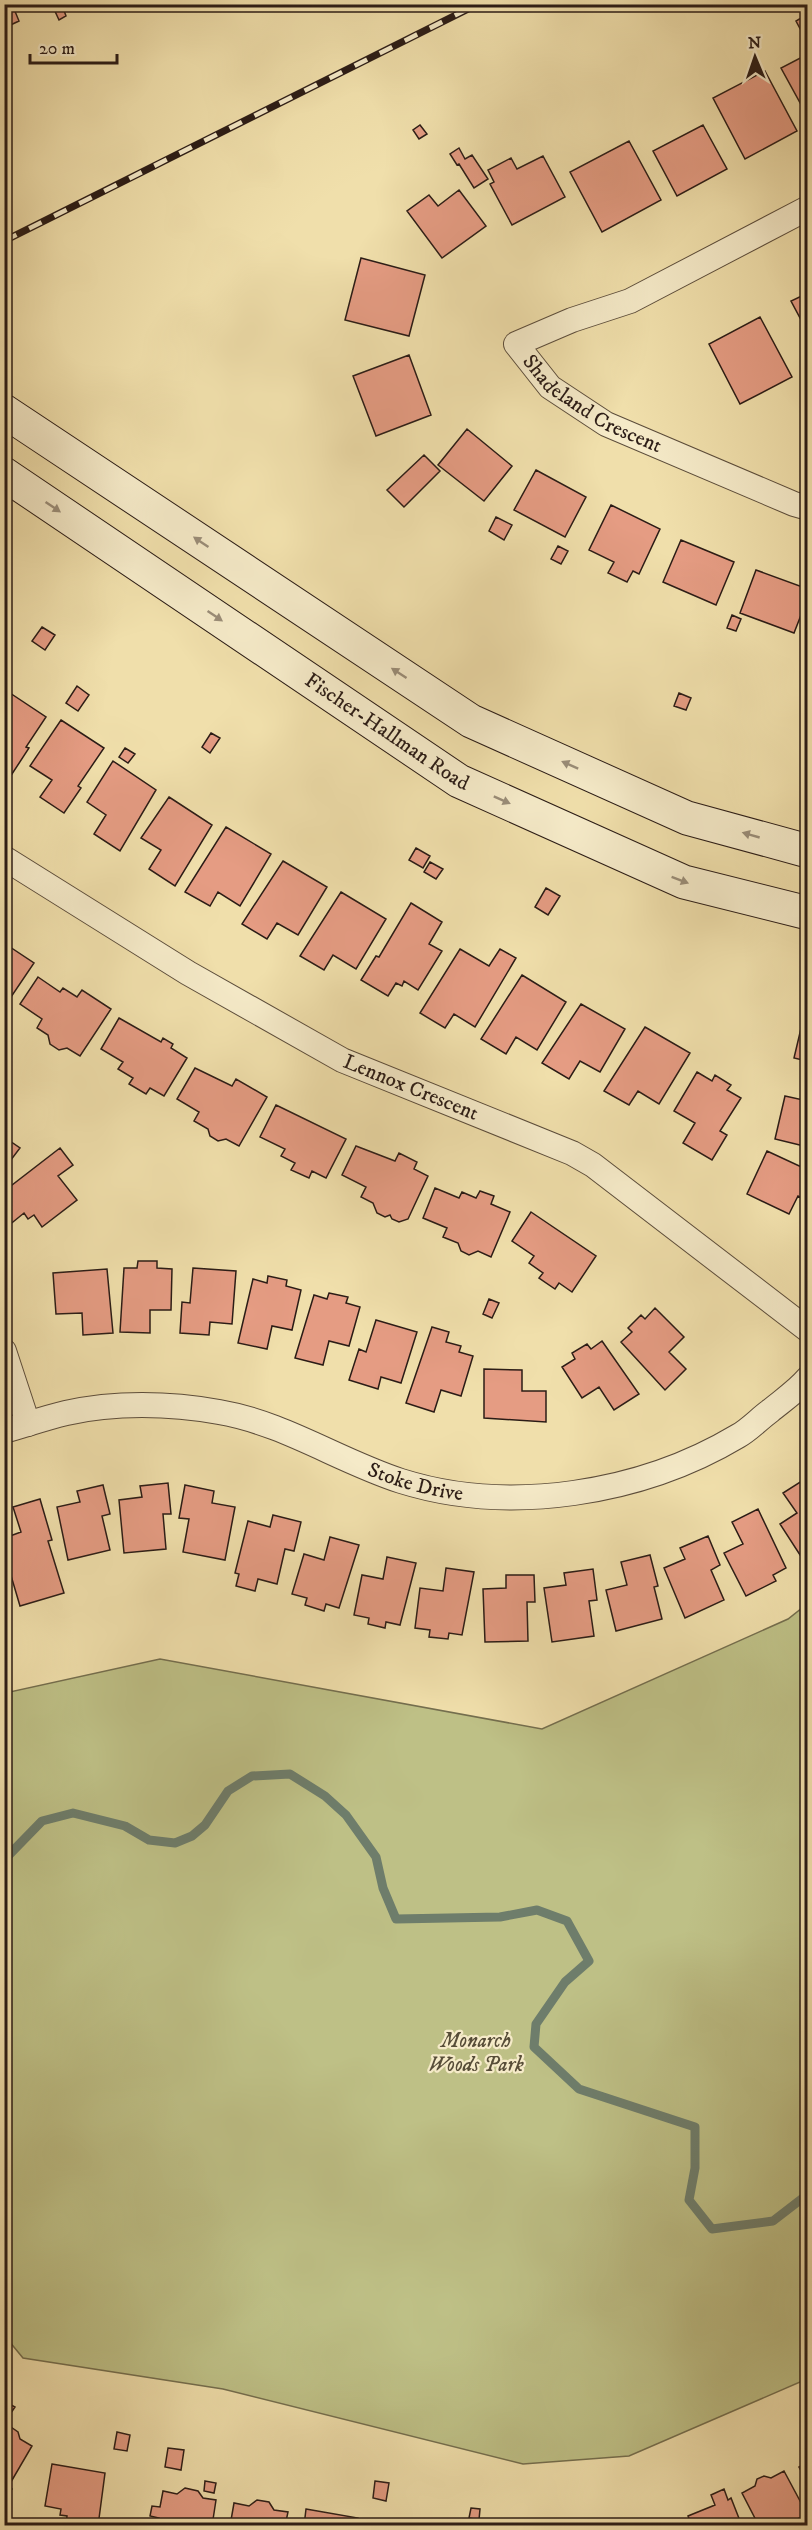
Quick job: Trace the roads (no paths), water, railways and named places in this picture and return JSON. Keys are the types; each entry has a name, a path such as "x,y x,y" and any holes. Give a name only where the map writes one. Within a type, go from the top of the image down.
{"main road":[{"path":"4,411 471,721 687,818 807,851"},
{"name":"Fischer-Hallman Road","path":"4,474 459,781 684,882 807,914"}],"street":[{"name":"Shadeland Crescent","path":"807,208 630,301 572,320 516,344 550,387 606,424 807,508"},
{"name":"Lennox Crescent","path":"4,858 188,973 342,1060 572,1153 593,1165 807,1330"},
{"path":"4,1351 28,1424"},
{"name":"Stoke Drive","path":"4,1431 67,1413 106,1407 175,1407 221,1412 271,1426 402,1481 440,1490 505,1498 578,1493 656,1475 739,1436 807,1378"}],"waterway":[{"path":"4,1860 42,1821 73,1813 125,1826 149,1840 175,1843 192,1836 205,1825 228,1791 252,1776 290,1774 325,1796 346,1815 376,1857 383,1888 396,1919 500,1917 537,1910 567,1921 589,1961 565,1982 536,2024 534,2047 579,2089 695,2127 695,2168 689,2200 712,2229 773,2221 808,2194"}],"railway":[{"path":"4,241 478,4"}],"park label":[{"name":"Monarch Woods Park","path":"476,2053"}]}
